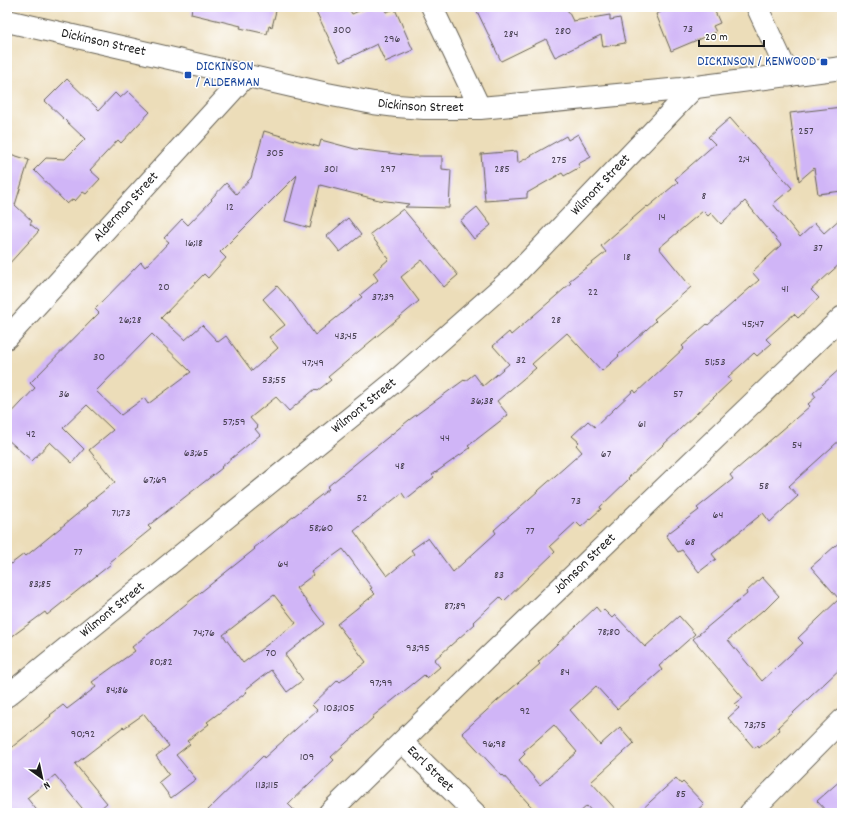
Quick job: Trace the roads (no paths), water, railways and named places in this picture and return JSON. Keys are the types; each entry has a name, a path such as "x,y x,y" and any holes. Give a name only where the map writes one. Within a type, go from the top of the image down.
{"main road":[{"name":"Dickinson Street","path":"7,21 245,77 374,104 424,108 480,108 695,87 842,68"}],"street":[{"path":"432,7 480,108"},
{"path":"757,7 789,76"},
{"name":"Alderman Street","path":"7,338 245,77"},
{"name":"Wilmont Street","path":"7,696 400,377 515,275 695,87"},
{"name":"Johnson Street","path":"329,813 842,317"},
{"path":"750,813 842,720"},
{"name":"Earl Street","path":"402,742 475,813"}],"place":[{"name":"DICKINSON / KENWOOD","path":"824,62"},
{"name":"DICKINSON / ALDERMAN","path":"188,75"}]}
